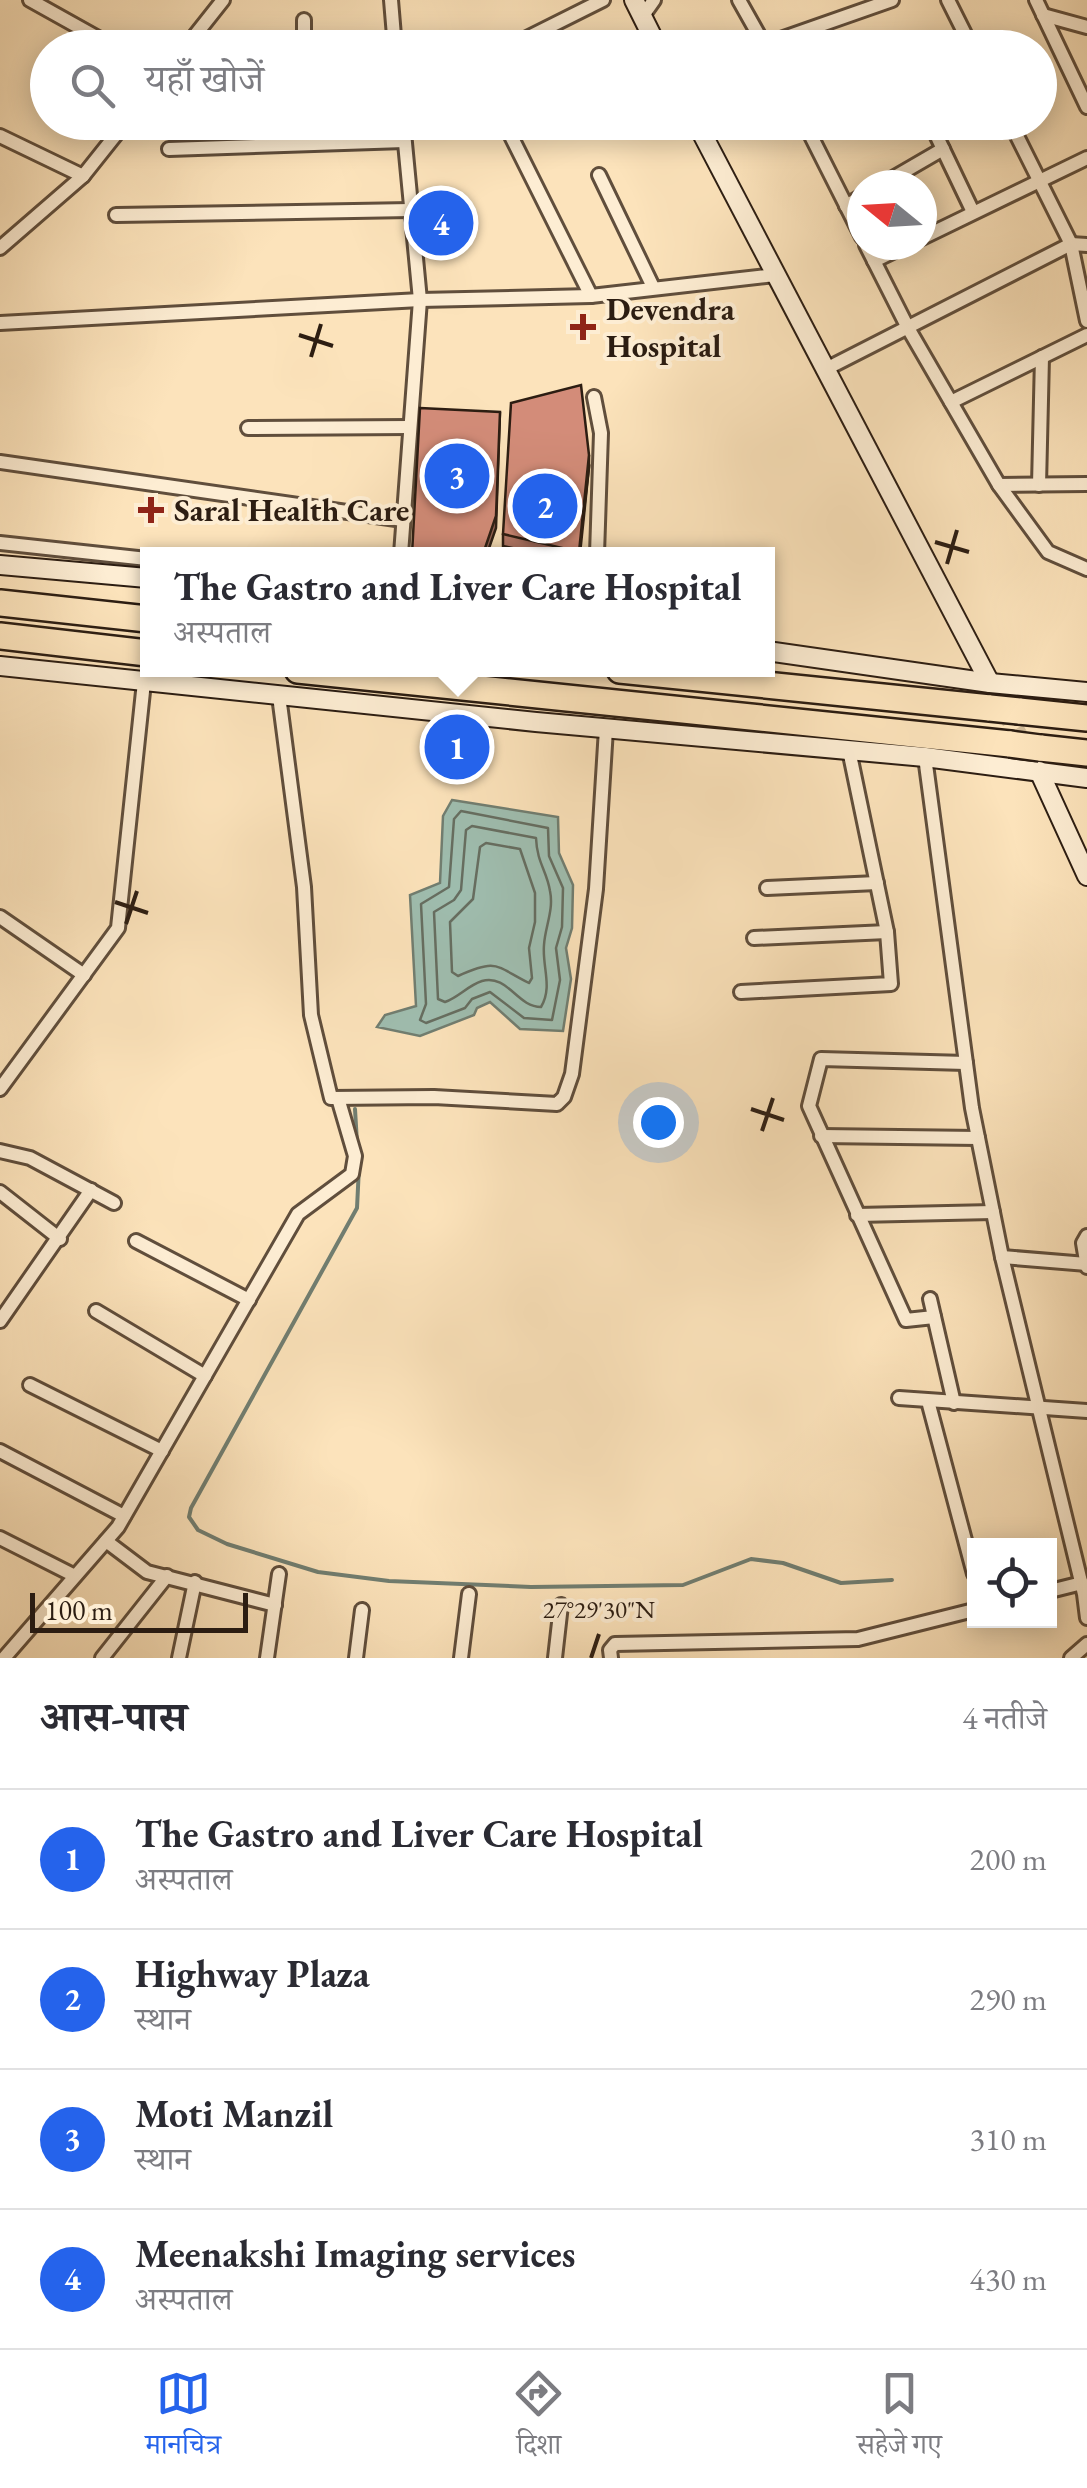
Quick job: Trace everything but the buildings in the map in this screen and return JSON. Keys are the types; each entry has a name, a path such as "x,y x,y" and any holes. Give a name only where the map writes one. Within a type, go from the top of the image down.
{"highway":[{"path":"0,603 140,618"},
{"path":"0,636 140,652"},
{"path":"365,677 1010,744 1039,759 1087,753"},
{"path":"724,677 990,695 1019,711 1087,718"}],"street":[{"path":"30,0 84,30"},
{"path":"199,30 223,0"},
{"path":"391,0 394,30"},
{"path":"543,30 603,0"},
{"path":"638,8 654,0"},
{"path":"739,0 754,30"},
{"path":"807,30 892,0"},
{"path":"948,0 963,30"},
{"path":"1036,0 1050,30"},
{"path":"1043,15 1087,26"},
{"path":"304,20 304,30"},
{"path":"1057,44 1087,107"},
{"path":"0,136 83,176"},
{"path":"0,248 83,176 112,140"},
{"path":"513,140 591,296"},
{"path":"705,140 990,695"},
{"path":"813,140 846,206"},
{"path":"939,140 973,212"},
{"path":"1019,140 1071,244 1087,321"},
{"path":"169,149 404,141 420,300 402,547"},
{"path":"906,170 943,148"},
{"path":"937,230 1087,158"},
{"path":"599,174 653,287"},
{"path":"116,215 411,210"},
{"path":"824,370 1071,244 1087,246"},
{"path":"878,260 874,262 908,328 999,485 1048,552 1087,570"},
{"path":"0,323 420,300 591,296 776,275"},
{"path":"951,402 1087,335"},
{"path":"1039,484 1042,357"},
{"path":"594,397 602,433 597,547"},
{"path":"248,428 410,428"},
{"path":"0,462 404,520"},
{"path":"999,485 1087,484"},
{"path":"0,544 140,558"},
{"path":"0,564 140,577"},
{"path":"775,652 990,695 1087,692"},
{"path":"0,666 925,757 1039,759 1087,778"},
{"path":"0,1089 118,928 144,682"},
{"path":"279,696 304,887 311,1015 332,1098 434,1097 557,1104 564,1097 572,1074 596,889 606,728"},
{"path":"742,992 888,986 893,975 849,750"},
{"path":"925,757 978,1138 1002,1257 1084,1590 1087,1618"},
{"path":"1039,759 1087,876"},
{"path":"767,888 876,882"},
{"path":"0,917 84,975"},
{"path":"754,938 887,932"},
{"path":"934,1316 906,1320 808,1106 821,1059 966,1063"},
{"path":"4,1653 76,1576 124,1516 298,1214 352,1174 354,1156 338,1098"},
{"path":"821,1136 978,1138"},
{"path":"3,1156 30,1158 114,1203"},
{"path":"0,1321 91,1190"},
{"path":"0,1192 60,1239"},
{"path":"857,1215 993,1212"},
{"path":"1002,1257 1087,1265 1082,1243 1087,1236"},
{"path":"136,1242 248,1300"},
{"path":"930,1300 954,1403"},
{"path":"96,1312 205,1376"},
{"path":"30,1385 162,1451"},
{"path":"899,1398 1087,1411"},
{"path":"928,1401 967,1548"},
{"path":"0,1451 124,1516"},
{"path":"0,1538 76,1576"},
{"path":"106,1541 147,1572 275,1605"},
{"path":"267,1658 278,1574"},
{"path":"102,1658 167,1576"},
{"path":"178,1658 195,1582"},
{"path":"1057,1592 1084,1590"},
{"path":"461,1658 469,1594"},
{"path":"555,1658 561,1604"},
{"path":"356,1658 362,1610"},
{"path":"611,1658 610,1650 615,1644 858,1639 967,1612"},
{"path":"1071,1658 1087,1644"}],"water":[{"path":"452,800 558,817 559,853 573,885 572,928 566,948 571,979 563,1031 520,1029 490,1002 477,1008 474,1015 420,1036 377,1027 385,1015 416,1006 410,895 440,883 443,816"}],"waterway":[{"path":"355,1109 357,1143"},
{"path":"359,1167 357,1208 191,1508 189,1517 198,1530 227,1544 318,1572 389,1581 531,1587 683,1585 751,1559 783,1563 841,1583 892,1580"}],"tunnel":[{"path":"1002,706 1039,771"}],"place":[{"name":"Meenakshi Imaging services","path":"441,223"},
{"name":"Devendra Hospital","path":"583,327"},
{"name":"Moti Manzil","path":"457,476"},
{"name":"Highway Plaza","path":"545,506"},
{"name":"Saral Health Care","path":"151,510"},
{"name":"The Gastro and Liver Care Hospital","path":"457,747"}]}
